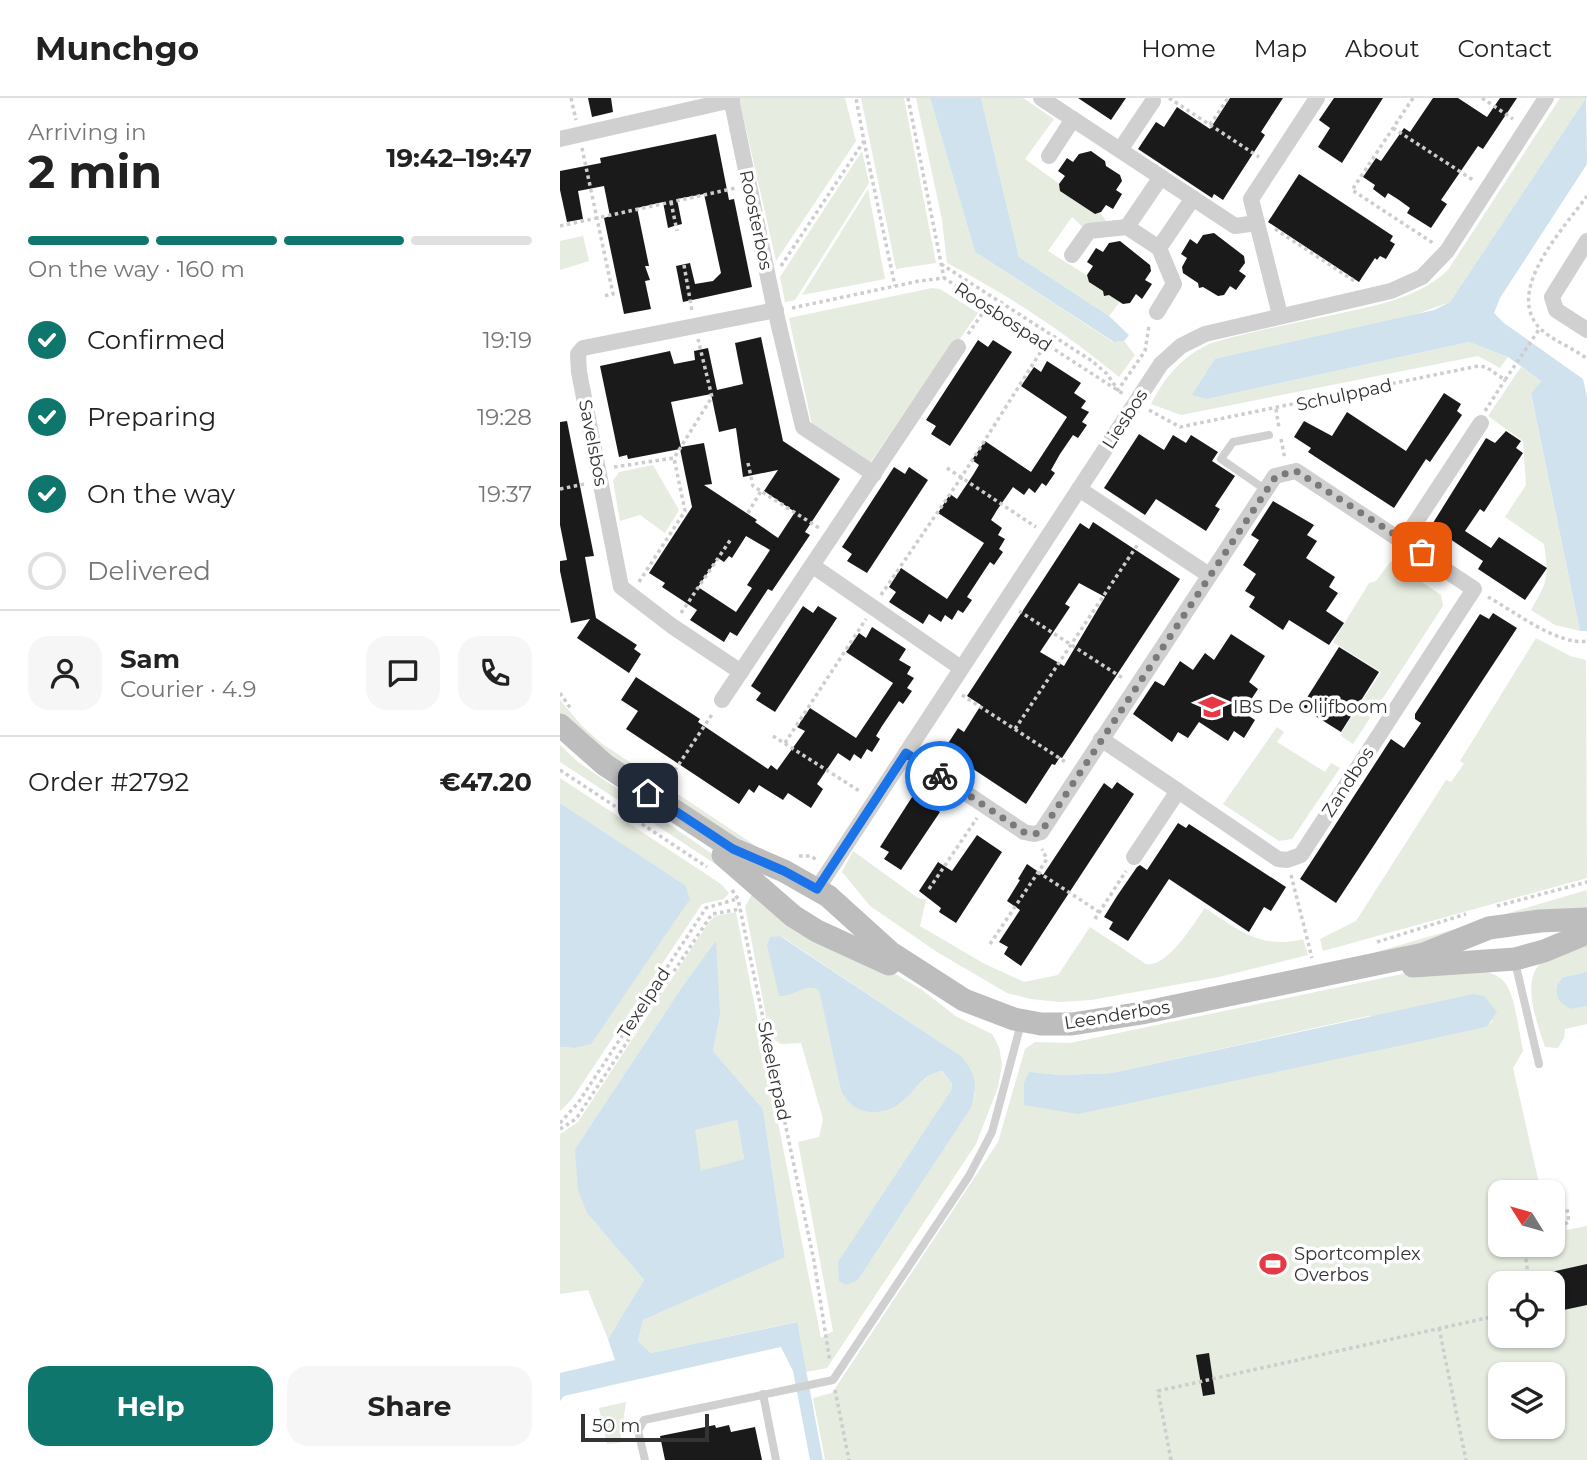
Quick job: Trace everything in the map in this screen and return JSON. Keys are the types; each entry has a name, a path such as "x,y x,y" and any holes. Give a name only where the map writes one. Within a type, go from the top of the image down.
{"main road":[{"name":"Leenderbos","path":"560,725 605,765 733,849 793,875 817,889 838,904 891,953 964,1000 1001,1015 1041,1024 1072,1024 1142,1013 1424,954 1487,918 1539,921 1587,919"},
{"name":"Leenderbos","path":"560,738 590,766 738,866 793,916 817,931 887,963 964,1012 1019,1031 1086,1034 1425,964 1515,959 1544,951 1587,933"},
{"path":"773,899 775,881 779,877 793,875"},
{"path":"817,931 832,925 839,916 838,904"},
{"path":"1487,918 1480,950 1491,962"},
{"path":"1539,921 1546,926 1552,937 1544,951"}],"street":[{"path":"1041,98 1235,226 1258,228"},
{"path":"1280,315 1251,199 1317,98"},
{"name":"Liesbos","path":"817,889 1161,364 1181,346 1205,334 1391,291 1422,277 1447,251 1546,98"},
{"name":"Roosterbos","path":"560,139 731,99 769,283 803,428 874,474"},
{"path":"1120,150 1161,100"},
{"path":"1049,156 1073,119"},
{"path":"1127,228 1160,177"},
{"path":"1159,248 1193,198"},
{"path":"1072,255 1089,231 1127,228 1159,248 1174,284 1157,312"},
{"path":"1587,240 1552,297 1556,310 1587,330"},
{"name":"Savelsbos","path":"741,672 672,626 621,587 579,372 578,354 583,348 776,310"},
{"path":"722,700 958,347"},
{"path":"1404,540 1481,423"},
{"path":"906,753 1024,832 1041,832 1276,476 1296,471 1404,540 1474,589"},
{"path":"1079,489 1209,575"},
{"path":"813,566 961,668"},
{"name":"Zandbos","path":"1287,860 1300,855 1474,589"},
{"path":"1101,739 1278,859 1287,860"},
{"path":"1135,857 1178,791"}],"lane":[{"path":"1266,490 1222,460 1233,442 1269,435"},
{"path":"1515,959 1539,1064"},
{"path":"645,1460 638,1431 644,1420 833,1380 968,1176 992,1132 1019,1031"},
{"path":"764,1394 776,1460"}],"path":[{"path":"571,98 612,293 603,296"},
{"path":"856,98 895,286"},
{"path":"908,98 944,278"},
{"path":"1210,125 1228,98"},
{"path":"1413,98 1352,190 1447,251"},
{"path":"1482,98 1527,128"},
{"path":"1161,100 1210,125 1273,166"},
{"path":"1393,128 1487,189"},
{"path":"769,283 864,141"},
{"path":"560,226 748,185"},
{"path":"671,202 677,231"},
{"path":"1258,228 1275,229 1359,284 1364,297"},
{"path":"941,264 1092,361 1107,374 1118,390 1145,351 1150,324 1157,312"},
{"path":"630,595 685,511 674,458 712,397 684,265"},
{"name":"Roosbospad","path":"776,310 944,278 1136,402"},
{"path":"958,347 986,307"},
{"path":"1481,423 1486,408 1540,328"},
{"path":"785,743 961,478 1045,345"},
{"name":"Schulppad","path":"1136,402 1165,421 1180,426 1478,366 1505,380"},
{"path":"560,489 599,475 674,458"},
{"path":"748,463 753,486 832,537"},
{"path":"947,468 1048,535"},
{"path":"748,513 761,491"},
{"path":"1015,729 1145,533"},
{"path":"672,626 731,539"},
{"path":"1474,589 1562,639 1576,643 1587,641"},
{"path":"1004,601 1135,686"},
{"path":"948,687 1080,772"},
{"path":"667,782 722,700"},
{"path":"773,736 874,801"},
{"path":"560,770 715,872"},
{"path":"929,889 985,807"},
{"path":"990,944 1047,859 1034,834"},
{"path":"811,856 830,869"},
{"path":"1094,919 1135,857"},
{"path":"1287,860 1312,958"},
{"path":"1038,872 1099,912"},
{"name":"Skeelerpad","path":"726,879 738,899 814,1261 849,1460"},
{"path":"1487,918 1587,882"},
{"name":"Texelpad","path":"560,1123 578,1103 706,908 738,899"},
{"path":"560,1129 576,1119 712,914 740,909"},
{"path":"1374,943 1472,912"},
{"path":"1299,961 1325,955"},
{"path":"1565,1224 1569,1222 1567,1209"},
{"path":"1171,1460 1158,1391 1488,1317"},
{"path":"1439,1328 1466,1460"}],"shaded area":[{"path":"739,98 845,98 856,141 776,261"},
{"path":"861,98 904,98 936,263 896,269"},
{"path":"916,98 930,98 975,252 1113,342 1124,341 1135,355 1119,377 1036,316 947,263 942,220"},
{"path":"981,98 1023,98 1054,119 1025,159 1101,214 1107,222 1085,229 1072,217 1048,251 1123,298 1109,316 1019,257"},
{"path":"1560,98 1586,98 1450,302 1193,394 1207,399 1469,342 1508,357 1500,368 1478,356 1181,415 1151,404 1176,368 1211,343 1391,301 1407,296 1435,280 1448,270"},
{"path":"862,151 869,183 795,300 785,302 780,277"},
{"path":"868,189 885,279 802,295"},
{"path":"583,236 589,261 560,270 560,241"},
{"path":"932,288 940,289 978,313 955,346 951,344 870,463 812,425 789,318"},
{"path":"1521,367 1541,381 1531,395 1580,631 1555,625 1531,610 1546,578 1544,544 1505,517 1526,485 1523,441 1488,416"},
{"path":"653,465 679,510 665,533 640,515 620,521 613,481 619,472"},
{"path":"1391,561 1441,595 1443,606 1353,744 1340,735 1381,672 1333,642 1369,583 1376,581"},
{"path":"1536,638 1570,656 1586,660 1587,878 1323,951 1320,939 1356,921 1446,780 1451,782 1464,764 1460,761"},
{"path":"560,700 601,743 762,850 727,840 560,719"},
{"path":"1277,727 1284,732 1277,742 1325,772 1331,763 1340,768 1292,839 1279,841 1223,804"},
{"path":"560,745 578,762 724,862 729,873 560,762"},
{"path":"560,778 721,884 729,893 724,899 702,904 572,1099 560,1111 560,1047 574,1048 685,885 560,803"},
{"path":"853,851 918,898 926,900 920,926 983,963 1024,982 1058,975 1090,927 1146,964 1154,963 1163,959 1179,944 1205,908 1262,940 1288,942 1303,939 1308,955 1219,977 1091,1000 1060,1002 1031,999 1007,993 937,952 870,906 842,872"},
{"path":"755,889 922,990 957,1017 992,1034 999,1047 1002,1064 998,1087 976,1144 827,1368 806,1372 796,1322 651,1353 638,1341 643,1320 785,1256 763,1109 713,1051 720,1015 680,990 575,1149 587,1213 644,1280 608,1339 588,1290 560,1294 560,1134 578,1122 709,922 715,916 736,912 821,1338 833,1331 798,1142 819,1137 823,1119 801,1043 781,1044 770,1037 745,907","holes":["781,936 961,1056 975,1094 971,1108 858,1280 951,1091 952,1082 941,1071 932,1072 925,1079 841,1091 819,989 807,987"]},
{"path":"1587,890 1587,911 1527,917 1339,963"},
{"path":"1587,940 1587,972 1563,977 1570,1009 1587,1006 1587,1024 1565,1029 1564,1038 1558,1048 1545,1047 1532,1000 1533,976 1546,958"},
{"name":"Sportcomplex Overbos","path":"1431,968 1479,971 1493,974 1503,980 1514,1005 1523,1051 1513,1068 1538,1180 1488,1180 1488,1257 1565,1257 1565,1218 1567,1230 1587,1226 1587,1460 825,1460 813,1398 832,1393 998,1142 1025,1049 1035,1042 1070,1043","holes":["1368,1016 1493,1020 1487,1027 1180,1090 1029,1072 1061,1075 1112,1073"]},
{"path":"737,1120 744,1159 701,1172 694,1130"},
{"path":"626,1402 620,1443 607,1444 599,1408"}],"water":[{"path":"930,98 981,98 1019,257 1109,316 1129,335 1124,341 1114,342 975,252"},
{"path":"1586,98 1587,164 1500,298 1494,313 1583,379 1587,397 1587,631 1580,631 1531,394 1541,381 1508,357 1469,342 1207,399 1192,395 1215,359 1434,310 1450,302"},
{"path":"560,803 685,885 690,899 591,1044 574,1048 560,1047"},
{"path":"780,936 961,1056 970,1068 974,1080 971,1108 858,1280 846,1285 839,1281 838,1262 951,1091 952,1083 942,1071 924,1079 904,1100 885,1111 872,1112 854,1106 841,1091 819,990 809,988 779,996 767,945 770,937"},
{"path":"716,941 720,1015 713,1051 763,1109 785,1257 643,1320 638,1341 651,1353 797,1322 823,1460 810,1460 793,1371 781,1347 564,1396 560,1401 560,1373 615,1360 608,1339 644,1280 587,1213 578,1190 575,1149 680,990","holes":["737,1120 744,1159 701,1171 695,1130"]},
{"path":"1587,972 1587,1006 1571,1009 1560,1000 1557,986 1563,977"},
{"path":"1473,994 1484,996 1497,1012 1487,1027 1078,1114 1024,1105 1024,1083 1029,1072 1061,1075 1112,1073"}],"building":[{"path":"588,98 611,98 613,112 592,117"},
{"path":"1078,98 1126,98 1111,120"},
{"path":"1230,98 1283,98 1261,132 1265,135 1223,200 1214,194 1212,198 1138,149 1156,122 1164,127 1177,107 1210,129"},
{"path":"1334,98 1383,98 1342,163 1318,147 1330,128 1319,120"},
{"path":"1433,98 1458,98 1487,117 1500,98 1517,98 1483,149 1478,146 1441,200 1447,204 1431,228 1407,213 1410,208 1399,200 1388,193 1385,198 1373,189 1375,185 1363,177 1376,158 1381,161 1404,128 1410,132"},
{"path":"716,134 729,200 734,199 752,287 683,302 676,266 690,263 695,284 713,281 721,273 704,194 677,199 682,224 668,228 663,202 637,208 649,266 645,266 650,280 645,281 651,309 624,314 604,218 610,216 604,186 578,191 583,219 567,222 560,190 560,171 601,163 600,158"},
{"path":"1091,151 1120,175 1122,181 1116,190 1122,194 1113,209 1106,205 1101,212 1095,214 1060,191 1059,184 1065,176 1058,171 1067,158 1073,162 1079,154"},
{"path":"1299,174 1393,236 1390,241 1395,244 1386,259 1380,256 1377,260 1375,258 1359,282 1268,222"},
{"path":"1214,233 1244,256 1245,263 1239,271 1246,276 1236,290 1230,286 1224,295 1218,296 1203,287 1199,288 1198,283 1183,273 1182,267 1187,258 1181,254 1190,239 1197,244 1203,235"},
{"path":"1120,241 1150,265 1151,271 1145,280 1152,284 1142,299 1136,294 1130,303 1123,304 1109,295 1104,296 1103,291 1089,282 1087,275 1093,266 1087,262 1096,248 1103,252 1109,243"},
{"path":"761,337 783,441 840,479 805,532 810,535 772,591 768,589 737,636 730,632 724,642 690,620 697,610 662,587 665,583 649,573 692,507 680,449 628,459 627,455 619,457 600,366 670,351 674,364 695,360 694,351 708,348 717,390 743,384 735,343","holes":["711,394 719,432 736,428 743,477 778,470 764,491 795,512 778,538 755,522 757,520 704,485 712,484 704,443 681,447 671,402","746,536 770,550 747,585 752,588 736,612 698,587 718,558 724,562 729,556 732,558"]},
{"path":"978,340 988,347 993,340 1012,352 950,446 931,434 936,426 926,420"},
{"path":"1047,361 1081,383 1074,393 1086,401 1081,408 1089,412 1082,422 1087,425 1078,438 1073,435 1060,454 1051,470 1055,473 1046,486 1042,483 1035,493 1029,488 1024,495 1013,487 997,510 991,520 1002,528 998,535 1005,539 999,549 1003,552 994,565 990,562 984,571 967,597 972,600 963,613 958,610 952,620 945,615 941,622 929,614 923,624 889,602 896,592 889,587 901,568 947,599 984,543 938,513 950,494 957,499 973,475 979,465 972,460 985,441 1031,472 1067,417 1021,386 1034,367 1041,372"},
{"path":"1444,393 1461,404 1457,411 1462,415 1430,462 1426,459 1394,508 1308,452 1311,448 1294,437 1304,421 1332,436 1347,412 1406,451"},
{"path":"567,421 594,556 585,557 596,618 637,645 634,649 641,654 629,673 577,638 590,619 571,623 560,571 560,561 567,560 560,525 560,422"},
{"path":"1506,431 1521,441 1516,448 1523,453 1484,512 1480,509 1465,531 1491,548 1499,537 1547,568 1525,600 1478,569 1483,561 1438,531 1440,528 1433,523 1486,438 1495,443"},
{"path":"1139,434 1164,450 1173,435 1186,443 1191,435 1218,452 1212,461 1235,476 1215,506 1220,509 1206,531 1156,499 1145,515 1104,488"},
{"path":"894,467 905,474 909,467 928,480 867,573 847,561 852,554 842,547"},
{"path":"1273,501 1314,525 1307,535 1317,541 1306,558 1335,577 1329,587 1338,593 1326,611 1344,623 1329,645 1289,620 1283,630 1249,607 1255,597 1245,591 1256,574 1243,565 1259,540 1251,535"},
{"path":"1093,522 1180,579 1062,758 1060,757 1055,765 1052,764 1026,804 952,755 955,751 947,745 958,728 964,732 981,705 967,696 1080,523 1089,529","holes":["1079,583 1105,597 1064,666 1040,652 1070,607 1065,604"]},
{"path":"803,606 813,613 818,606 837,618 775,712 756,700 761,693 751,686"},
{"path":"1493,613 1517,628 1336,903 1300,879 1391,739 1404,748 1421,723 1415,719 1415,714 1480,614 1489,619"},
{"path":"872,627 906,649 899,660 911,667 907,674 914,678 907,688 912,691 903,704 899,701 882,726 876,736 880,739 872,752 867,749 861,759 854,754 850,761 838,753 817,784 823,789 811,808 788,793 783,800 759,785 754,793 749,789 739,804 626,729 638,711 621,700 636,677 700,719 698,722 768,769 771,765 777,770 805,731 797,727 810,708 856,738 893,683 846,652 859,633 866,638"},
{"path":"1231,634 1265,656 1249,682 1258,689 1243,712 1255,720 1244,738 1234,731 1228,741 1199,722 1188,738 1178,732 1172,742 1133,714 1155,681 1164,686 1180,661 1193,670 1205,653 1214,660"},
{"path":"1339,647 1379,672 1341,732 1301,707"},
{"path":"1117,782 1134,794 1021,966 1004,954 1008,947 999,942 1020,910 1007,901 1020,880 1018,879 1027,864 1043,875 1104,783 1112,789"},
{"path":"914,794 940,812 901,870 884,859 889,852 880,847"},
{"path":"1178,823 1186,828 1189,824 1286,887 1271,911 1264,907 1249,932 1169,879 1128,941 1109,929 1113,922 1104,917 1117,896 1137,867 1140,865 1147,870"},
{"path":"977,835 1002,852 956,923 939,912 941,908 919,891 938,862 952,871"},
{"path":"1587,1264 1587,1305 1565,1310 1565,1271 1556,1271"},
{"path":"1209,1353 1215,1394 1203,1396 1196,1355"},
{"path":"715,1425 716,1428 729,1425 731,1432 755,1427 762,1460 665,1460 660,1436"}],"way so far":[{"path":"940,776 1024,832 1041,832 1276,476 1287,471 1296,471 1422,552"}],"place":[{"name":"IBS De Olijfboom","path":"1212,707"},
{"name":"Sportcomplex Overbos","path":"1273,1264"}],"route":[{"path":"648,793 733,849 817,889 906,753 940,776"}]}
